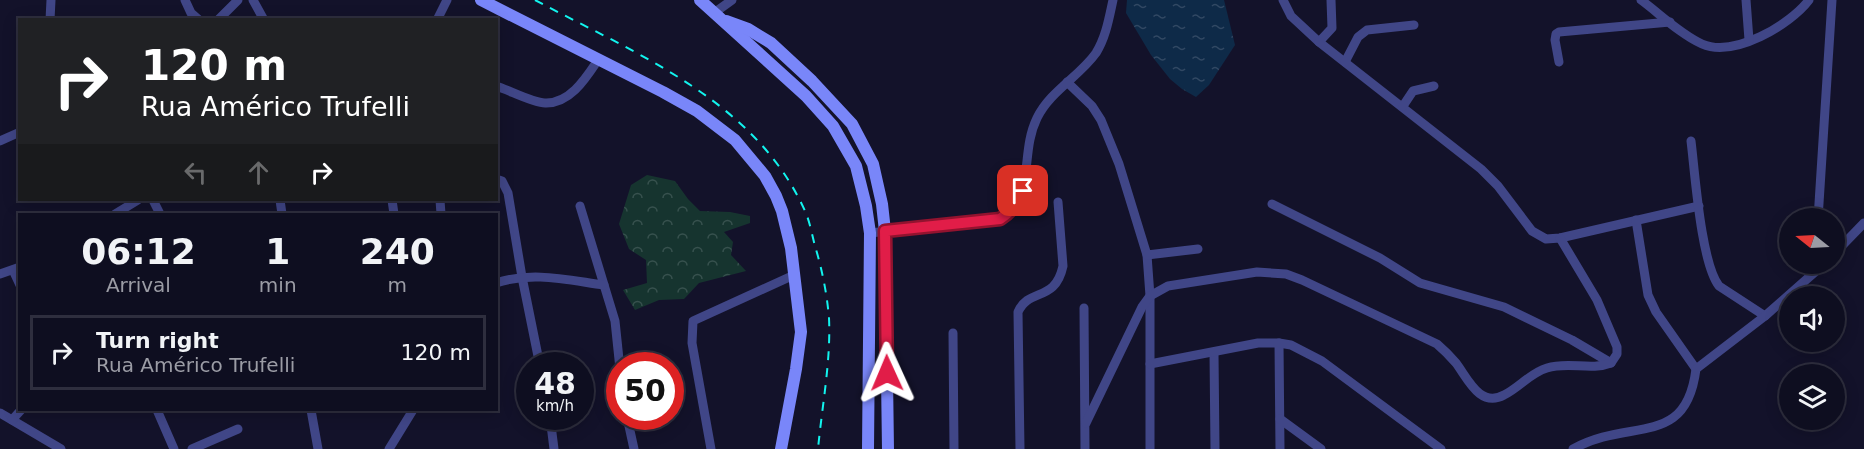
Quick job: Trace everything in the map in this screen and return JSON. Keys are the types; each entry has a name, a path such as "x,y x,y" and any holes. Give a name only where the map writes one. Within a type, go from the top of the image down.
{"main road":[{"path":"481,0 697,111 735,140 765,176 776,196 791,248 801,332 781,449"},
{"path":"700,0 806,96 833,126 856,166 870,233 868,449"},
{"path":"718,17 762,36 777,48 831,100 852,124 873,164 882,204 885,231 888,449"},
{"path":"763,58 777,48"}],"street":[{"path":"50,18 51,0"},
{"path":"185,0 191,13 197,18"},
{"path":"220,18 238,0"},
{"path":"253,0 263,16"},
{"path":"438,18 447,0"},
{"path":"718,17 732,0"},
{"path":"870,233 1000,219 1010,212 1023,191 1029,142 1037,118 1047,103 1095,53 1104,37 1113,0"},
{"path":"1282,0 1291,16 1319,42 1481,169 1498,186 1532,231 1546,239 1560,238 1699,206"},
{"path":"1319,42 1332,28 1331,0"},
{"path":"1641,0 1693,39 1713,47 1728,46 1771,33 1790,21 1809,0"},
{"path":"1746,0 1749,40"},
{"path":"1819,208 1832,0"},
{"path":"185,18 191,13"},
{"path":"1560,62 1555,40 1559,32 1670,22"},
{"path":"1345,62 1361,33 1367,30 1414,24"},
{"path":"498,87 544,104 555,102 584,81 598,60"},
{"path":"1067,82 1092,106 1101,120 1119,164 1147,255 1150,296 1150,449"},
{"path":"1403,106 1413,91 1434,86"},
{"path":"0,141 18,133"},
{"path":"1690,141 1699,206 1714,280 1719,286 1765,316"},
{"path":"498,180 502,181 508,193 537,352"},
{"path":"117,213 136,201"},
{"path":"1020,449 1018,312 1026,301 1057,284 1061,276 1063,266 1058,202"},
{"path":"1272,204 1371,253 1420,282 1504,307 1572,340 1611,363"},
{"path":"580,206 615,321 618,352"},
{"path":"1573,449 1605,437 1653,434 1674,426 1685,413 1692,399 1696,369 1656,312 1648,295 1636,220"},
{"path":"1845,243 1864,223"},
{"path":"1086,423 1142,307 1150,296 1168,286 1257,272 1286,274 1437,344 1448,353 1473,388 1489,398 1506,395 1527,378 1549,367 1568,364 1595,367 1611,363 1617,354 1617,347 1597,300 1560,238"},
{"path":"1147,255 1198,249"},
{"path":"0,274 16,269"},
{"path":"1696,369 1765,316 1810,274"},
{"path":"711,449 692,343 693,321 794,275"},
{"path":"498,283 522,277 550,277 604,285"},
{"path":"1084,308 1085,449"},
{"path":"1131,330 1139,330 1150,335"},
{"path":"953,333 954,449"},
{"path":"1150,364 1258,343 1291,345 1322,361 1441,449"},
{"path":"1279,343 1280,449"},
{"path":"1214,353 1215,449"},
{"path":"12,420 20,411"},
{"path":"157,411 174,449"},
{"path":"311,411 318,449"},
{"path":"389,449 412,411"},
{"path":"0,413 61,449"},
{"path":"1280,419 1322,449"},
{"path":"192,449 238,429"},
{"path":"552,430 554,449"},
{"path":"630,430 634,449"}],"green space":[{"path":"647,175 675,181 700,211 730,212 750,216 750,223 724,232 733,242 731,255 746,271 699,283 684,299 659,300 635,310 623,290 647,283 646,260 629,249 619,224 631,185"}],"water":[{"path":"1127,0 1224,0 1235,45 1209,85 1196,97 1170,79 1151,55 1126,13"}],"railway":[{"path":"535,0 652,61 689,84 724,110 756,139 783,172 805,211 826,291 829,351 818,449"}],"route":[{"path":"887,373 885,231 1000,219 1010,212 1023,191"}]}
